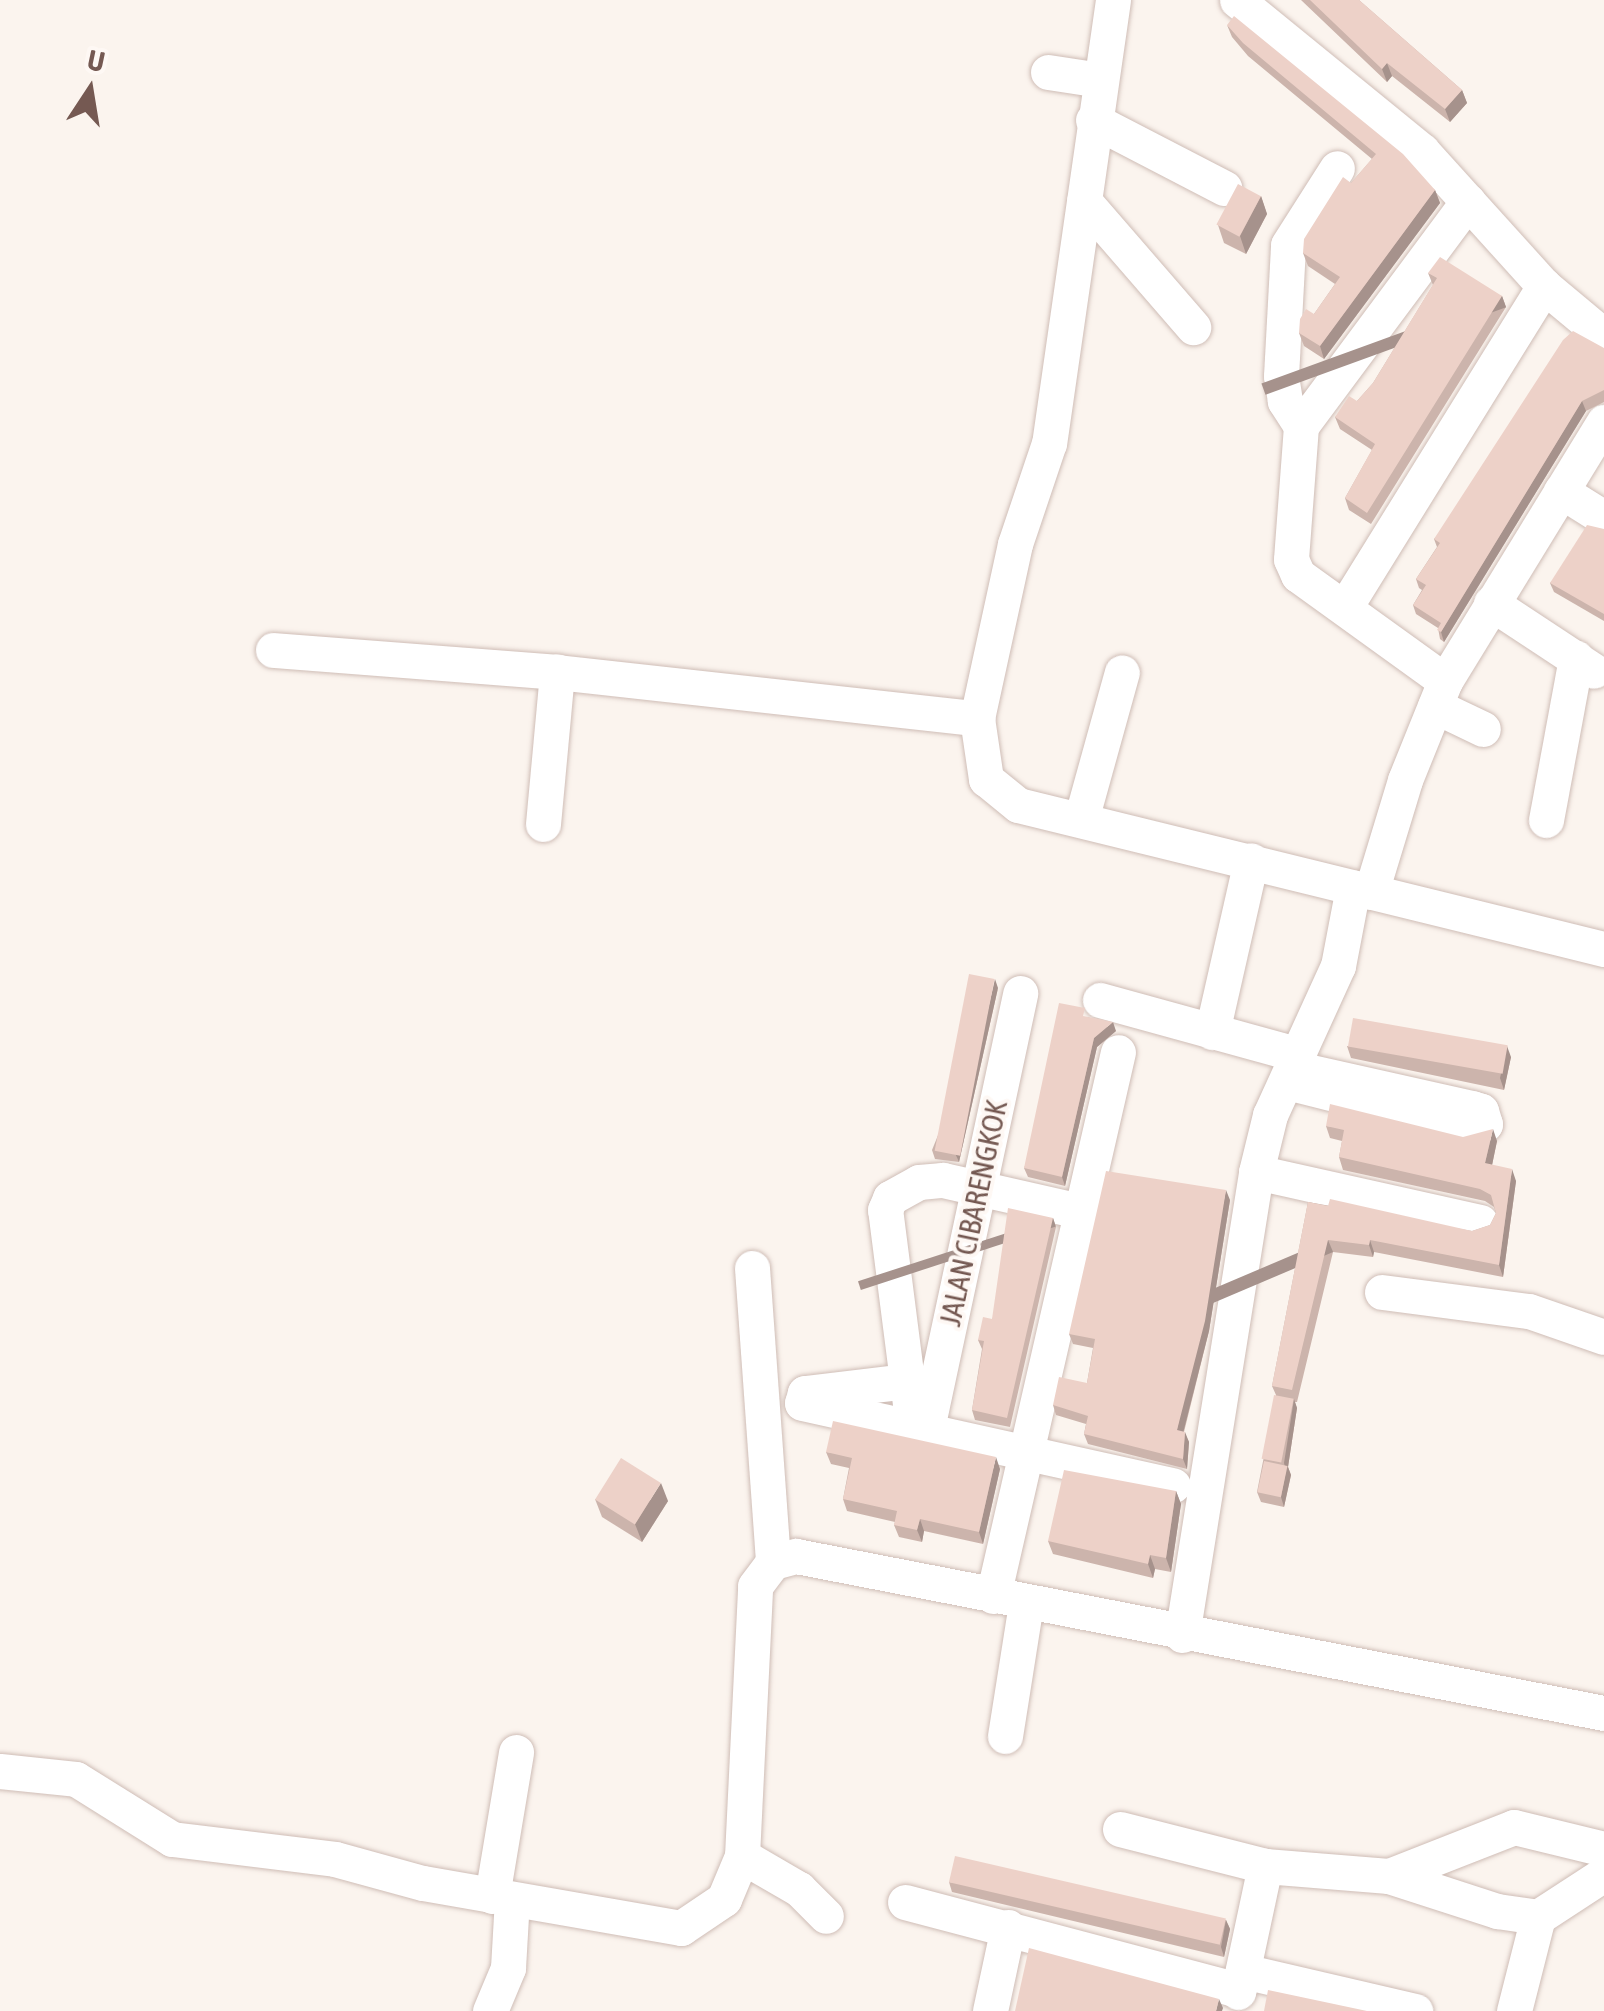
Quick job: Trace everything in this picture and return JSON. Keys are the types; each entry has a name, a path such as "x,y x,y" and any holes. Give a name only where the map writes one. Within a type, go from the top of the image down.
{"street":[{"path":"1113,0 1049,444 1015,544 977,718 994,791 1018,804 1082,816 1604,949"},
{"path":"1237,0 1422,152 1544,286 1604,336"},
{"path":"1048,72 1100,80"},
{"path":"1093,120 1224,188"},
{"path":"1301,426 1285,401 1281,376 1286,263 1302,214 1337,168"},
{"path":"1084,201 1193,327"},
{"path":"1468,201 1301,426 1291,559 1298,575 1344,607 1483,728"},
{"path":"1344,607 1544,286"},
{"path":"1182,1635 1256,1172 1440,694 1491,603 1604,422"},
{"path":"1561,491 1604,518"},
{"path":"1491,603 1587,666 1546,820"},
{"path":"274,650 557,672 977,718"},
{"path":"544,824 557,672"},
{"path":"1082,816 1122,672"},
{"path":"1212,1032 1251,860"},
{"name":"JALAN CIBARENGKOK","path":"920,1431 1020,992"},
{"path":"1100,1000 1212,1032 1293,1068"},
{"path":"1006,1736 1010,1599 1030,1455 1080,1211 1118,1052"},
{"path":"1256,1172 1480,1222"},
{"path":"920,1431 907,1381 884,1210 901,1189 919,1182 977,1189 1080,1211"},
{"path":"752,1268 773,1562"},
{"path":"1382,1292 1529,1311 1604,1337"},
{"path":"907,1381 806,1393 802,1403 1173,1485"},
{"path":"0,1771 76,1779 172,1839 335,1859 502,1898 680,1928 724,1899 742,1856 750,1614 761,1572 773,1562 796,1556 1182,1635 1604,1713"},
{"path":"490,2011 508,1968 502,1898 516,1752"},
{"path":"1390,1876 1514,1827 1604,1848"},
{"path":"1120,1829 1264,1866 1390,1876 1497,1912 1538,1917 1604,1875"},
{"path":"742,1856 799,1889 826,1916"},
{"path":"1238,1991 1264,1866"},
{"path":"905,1902 1238,1991 1416,2011"},
{"path":"1514,2011 1538,1917"},
{"path":"990,2011 1008,1927"}],"building":[{"path":"1310,0 1359,0 1462,90 1445,109 1387,63 1382,69"},
{"path":"1234,16 1403,154 1435,190 1320,346 1299,333 1300,319 1306,309 1314,314 1340,277 1303,253 1304,239 1343,177 1351,183 1376,154 1243,43 1227,25"},
{"path":"1238,184 1261,196 1239,237 1216,225"},
{"path":"1440,257 1502,296 1367,513 1345,498 1375,444 1335,417 1349,396 1357,401 1373,383 1437,278 1428,273"},
{"path":"1573,331 1604,348 1604,390 1582,401 1441,632 1437,630 1441,623 1413,605 1426,585 1416,579 1440,543 1434,539 1563,340"},
{"path":"1587,525 1604,529 1604,614 1550,583"},
{"path":"969,974 995,979 960,1156 935,1151"},
{"path":"1059,1003 1085,1008 1083,1016 1113,1022 1094,1038 1062,1177 1024,1168"},
{"path":"1353,1018 1508,1045 1503,1074 1348,1047"},
{"path":"1330,1104 1463,1137 1493,1129 1485,1163 1512,1169 1499,1265 1370,1240 1369,1245 1328,1240 1292,1390 1272,1386 1308,1202 1328,1206 1330,1199 1472,1231 1490,1225 1496,1213 1491,1195 1480,1189 1339,1157 1344,1130 1326,1126"},
{"path":"1106,1171 1226,1190 1205,1321 1177,1430 1185,1432 1183,1459 1084,1434 1088,1416 1053,1405 1059,1377 1087,1383 1095,1339 1069,1334"},
{"path":"1008,1208 1053,1218 1007,1418 972,1410 984,1341 978,1340 983,1317 992,1319"},
{"path":"1274,1395 1294,1399 1281,1463 1262,1459"},
{"path":"833,1421 996,1457 979,1532 920,1519 917,1530 894,1525 897,1511 843,1499 852,1458 826,1452"},
{"path":"621,1458 661,1483 635,1524 595,1500"},
{"path":"1264,1461 1287,1466 1281,1497 1257,1492"},
{"path":"1064,1470 1176,1491 1166,1558 1150,1555 1148,1564 1048,1541"},
{"path":"955,1856 1226,1919 1220,1945 949,1882"},
{"path":"1029,1948 1219,1999 1216,2011 1015,2011"},
{"path":"1268,1990 1367,2011 1264,2011"}]}
